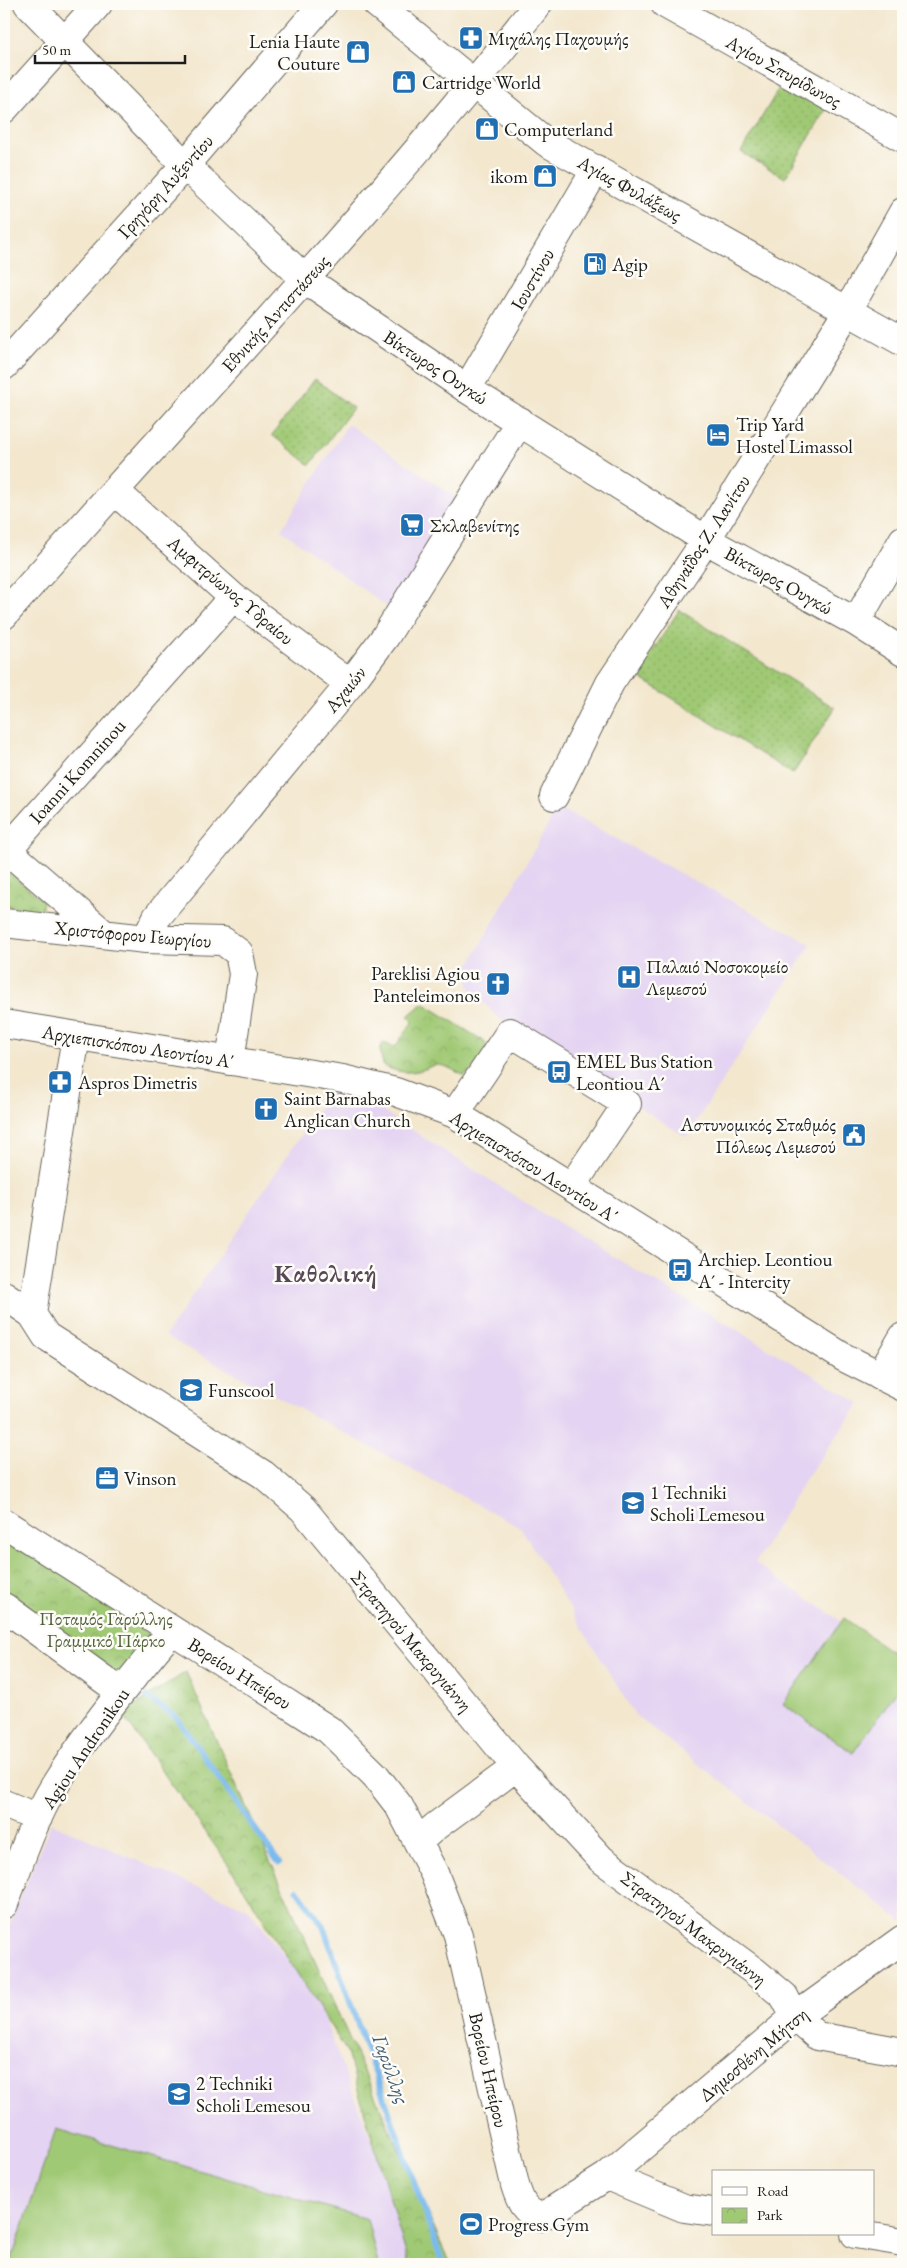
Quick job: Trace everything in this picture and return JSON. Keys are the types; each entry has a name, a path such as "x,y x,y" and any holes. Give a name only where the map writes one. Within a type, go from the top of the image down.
{"street":[{"name":"Βίκτωρος Ουγκώ","path":"28,4 185,165 305,280 467,389 706,540 856,622 903,652"},
{"path":"4,109 66,42 98,4"},
{"name":"Γρηγόρη Αυξεντίου","path":"4,366 185,165 323,4"},
{"name":"Αγίας Φυλάξεως","path":"377,4 546,142 903,342"},
{"name":"Εθνικής Αντιστάσεως","path":"8,602 116,492 305,280 475,83 538,4"},
{"name":"Αγίου Σπυρίδωνος","path":"665,4 903,138"},
{"name":"Ιουστίνου","path":"467,389 596,169"},
{"name":"Αθηναΐδος Ζ. Λανίτου","path":"554,796 610,683 706,540 847,312 903,212"},
{"name":"Αχαιών","path":"146,939 157,917 350,684 391,629 520,421"},
{"name":"Αμφιτρύωνος Υδραίου","path":"116,492 233,597 350,684"},
{"path":"856,622 903,540"},
{"name":"Ioanni Komninou","path":"104,934 7,850 233,597"},
{"name":"Χριστόφορου Γεωργίου","path":"4,923 146,939 223,942 239,952 243,974 230,1061"},
{"name":"Αρχιεπισκόπου Λεοντίου Α΄","path":"4,1024 343,1079 396,1092 455,1114 843,1357 892,1382"},
{"path":"455,1114 510,1032 565,1065 627,1104 572,1186"},
{"path":"32,1314 76,1036"},
{"name":"Στρατηγού Μακρυγιάννη","path":"4,1295 32,1314 46,1336 264,1475 284,1491 303,1510 516,1767 601,1859 754,1971 784,1996 795,2017"},
{"path":"892,1382 903,1337"},
{"name":"Βορείου Ηπείρου","path":"4,1523 329,1730 375,1775 400,1806 418,1841 458,1935 515,2185 524,2208 531,2214 541,2217 607,2176"},
{"path":"4,1607 121,1692"},
{"name":"Agiou Andronikou","path":"4,1904 38,1818 55,1785 121,1692 172,1630"},
{"path":"418,1841 516,1767"},
{"path":"4,1804 38,1818"},
{"name":"Δημοσθένη Μήτση","path":"607,2176 795,2017 903,1939"},
{"path":"795,2017 817,2036 903,2052"},
{"path":"607,2176 684,2208 712,2212"},
{"path":"867,2236 903,2242"}],"shaded area":[{"path":"348,424 464,503 393,611 281,530"},
{"name":"Παλαιό Νοσοκομείο Λεμεσού","path":"558,807 811,944 686,1137 496,1016 469,987 468,967"},
{"name":"1 Techniki Scholi Lemesou","path":"337,1082 565,1228 860,1403 806,1478 755,1563 903,1663 903,1922 635,1715 521,1528 165,1336"},
{"name":"2 Techniki Scholi Lemesou","path":"51,1823 248,1909 314,1993 393,2195 411,2264 4,2264 4,1938"}],"green space":[{"path":"784,80 828,107 785,178 741,152"},
{"path":"315,379 353,408 310,465 272,435"},
{"path":"679,610 835,708 793,774 637,676"},
{"path":"4,868 43,901 41,913 4,905"},
{"path":"423,1003 485,1042 487,1054 465,1076 439,1065 409,1072 393,1070 383,1065 380,1050 383,1043 395,1047 413,1021 408,1016"},
{"name":"Ποταμός Γαρύλλης Γραμμικό Πάρκο","path":"4,1517 97,1575 153,1635 119,1686 4,1611"},
{"path":"844,1618 903,1660 903,1682 853,1753 783,1704"},
{"name":"Ποταμός Γαρύλλης Γραμμικό Πάρκο","path":"186,1672 450,2264 409,2264 347,2052 230,1867 122,1714"},
{"path":"56,2129 367,2219 378,2264 10,2264"}],"waterway":[{"name":"Γαρύλλης","path":"147,1697 177,1718 279,1863"},
{"name":"Γαρύλλης","path":"297,1890 323,1926 443,2264"}],"place":[{"name":"Μιχάλης Παχουμής","path":"471,38"},
{"name":"Lenia Haute Couture","path":"358,52"},
{"name":"Cartridge World","path":"404,82"},
{"name":"Computerland","path":"487,129"},
{"name":"ikom","path":"545,176"},
{"name":"Agip","path":"595,264"},
{"name":"Trip Yard Hostel Limassol","path":"718,435"},
{"name":"Σκλαβενίτης","path":"412,525"},
{"name":"Παλαιό Νοσοκομείο Λεμεσού","path":"629,977"},
{"name":"Pareklisi Agiou Panteleimonos","path":"498,984"},
{"name":"EMEL Bus Station Leontiou A´","path":"559,1072"},
{"name":"Aspros Dimetris","path":"60,1082"},
{"name":"Saint Barnabas Anglican Church","path":"266,1109"},
{"name":"Αστυνομικός Σταθμός Πόλεως Λεμεσού","path":"854,1135"},
{"name":"Archiep. Leontiou A´ - Intercity","path":"680,1270"},
{"name":"Funscool","path":"191,1390"},
{"name":"Vinson","path":"107,1478"},
{"name":"1 Techniki Scholi Lemesou","path":"633,1503"},
{"name":"2 Techniki Scholi Lemesou","path":"179,2094"},
{"name":"Progress Gym","path":"471,2224"}],"district":[{"name":"Καθολική","path":"326,1274"}]}
